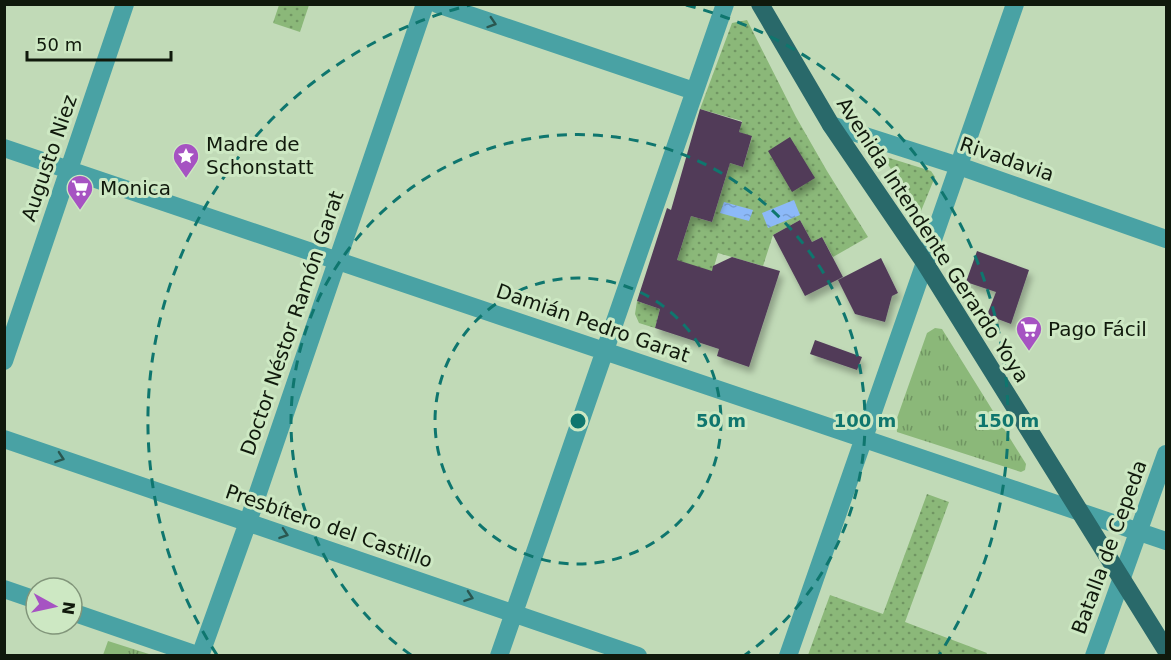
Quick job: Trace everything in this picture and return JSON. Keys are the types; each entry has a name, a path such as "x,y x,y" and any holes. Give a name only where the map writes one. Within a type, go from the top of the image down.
{"main road":[{"name":"Avenida Intendente Gerardo Yoya","path":"760,4 831,125 925,263 1167,650"}],"street":[{"name":"Augusto Niez","path":"4,361 125,4"},
{"name":"Doctor Néstor Ramón Garat","path":"200,656 425,4"},
{"path":"437,4 694,91"},
{"path":"499,656 725,4"},
{"path":"788,656 1015,4"},
{"name":"Rivadavia","path":"831,125 959,166 1167,239"},
{"name":"Damián Pedro Garat","path":"4,148 1167,541"},
{"name":"Presbítero del Castillo","path":"4,439 638,656"},
{"name":"Batalla de Cepeda","path":"1094,656 1167,454"},
{"path":"4,589 24,596"},
{"path":"84,616 200,656"}],"green space":[{"path":"279,5 309,5 300,32 273,23"},
{"path":"747,20 796,117 868,237 833,257 822,237 812,242 800,220 773,235 763,266 718,253 713,270 742,278 683,282 677,260 691,216 712,222 730,163 743,167 752,137 739,132 742,121 700,109 732,23"},
{"path":"883,156 931,171 935,177 921,211 917,212"},
{"path":"637,301 660,309 655,328 639,323 635,314"},
{"path":"935,328 942,329 1026,464 1025,470 1021,472 897,432 896,421 927,333"},
{"path":"927,494 949,502 905,622 987,653 986,655 808,655 830,595 883,614"},
{"path":"108,641 152,655 103,655"}],"water":[{"path":"794,200 800,215 768,228 762,213"},
{"path":"724,202 753,210 749,221 720,213"}],"building":[{"path":"700,109 742,122 739,132 752,136 743,167 730,163 712,222 691,216 677,260 712,271 713,266 732,257 780,271 749,367 717,356 719,349 655,328 660,309 637,301 667,208 671,210"},
{"path":"790,137 815,178 792,192 768,151"},
{"path":"800,220 812,242 822,237 843,277 805,296 773,235"},
{"path":"977,251 1029,270 1011,324 987,315 996,292 966,282"},
{"path":"881,258 898,293 892,296 885,322 855,314 838,280"},
{"path":"815,340 862,357 857,370 810,354"}],"place":[{"name":"Madre de Schonstatt","path":"186,179"},
{"name":"Monica","path":"80,211"},
{"name":"Pago Fácil","path":"1029,352"}]}
